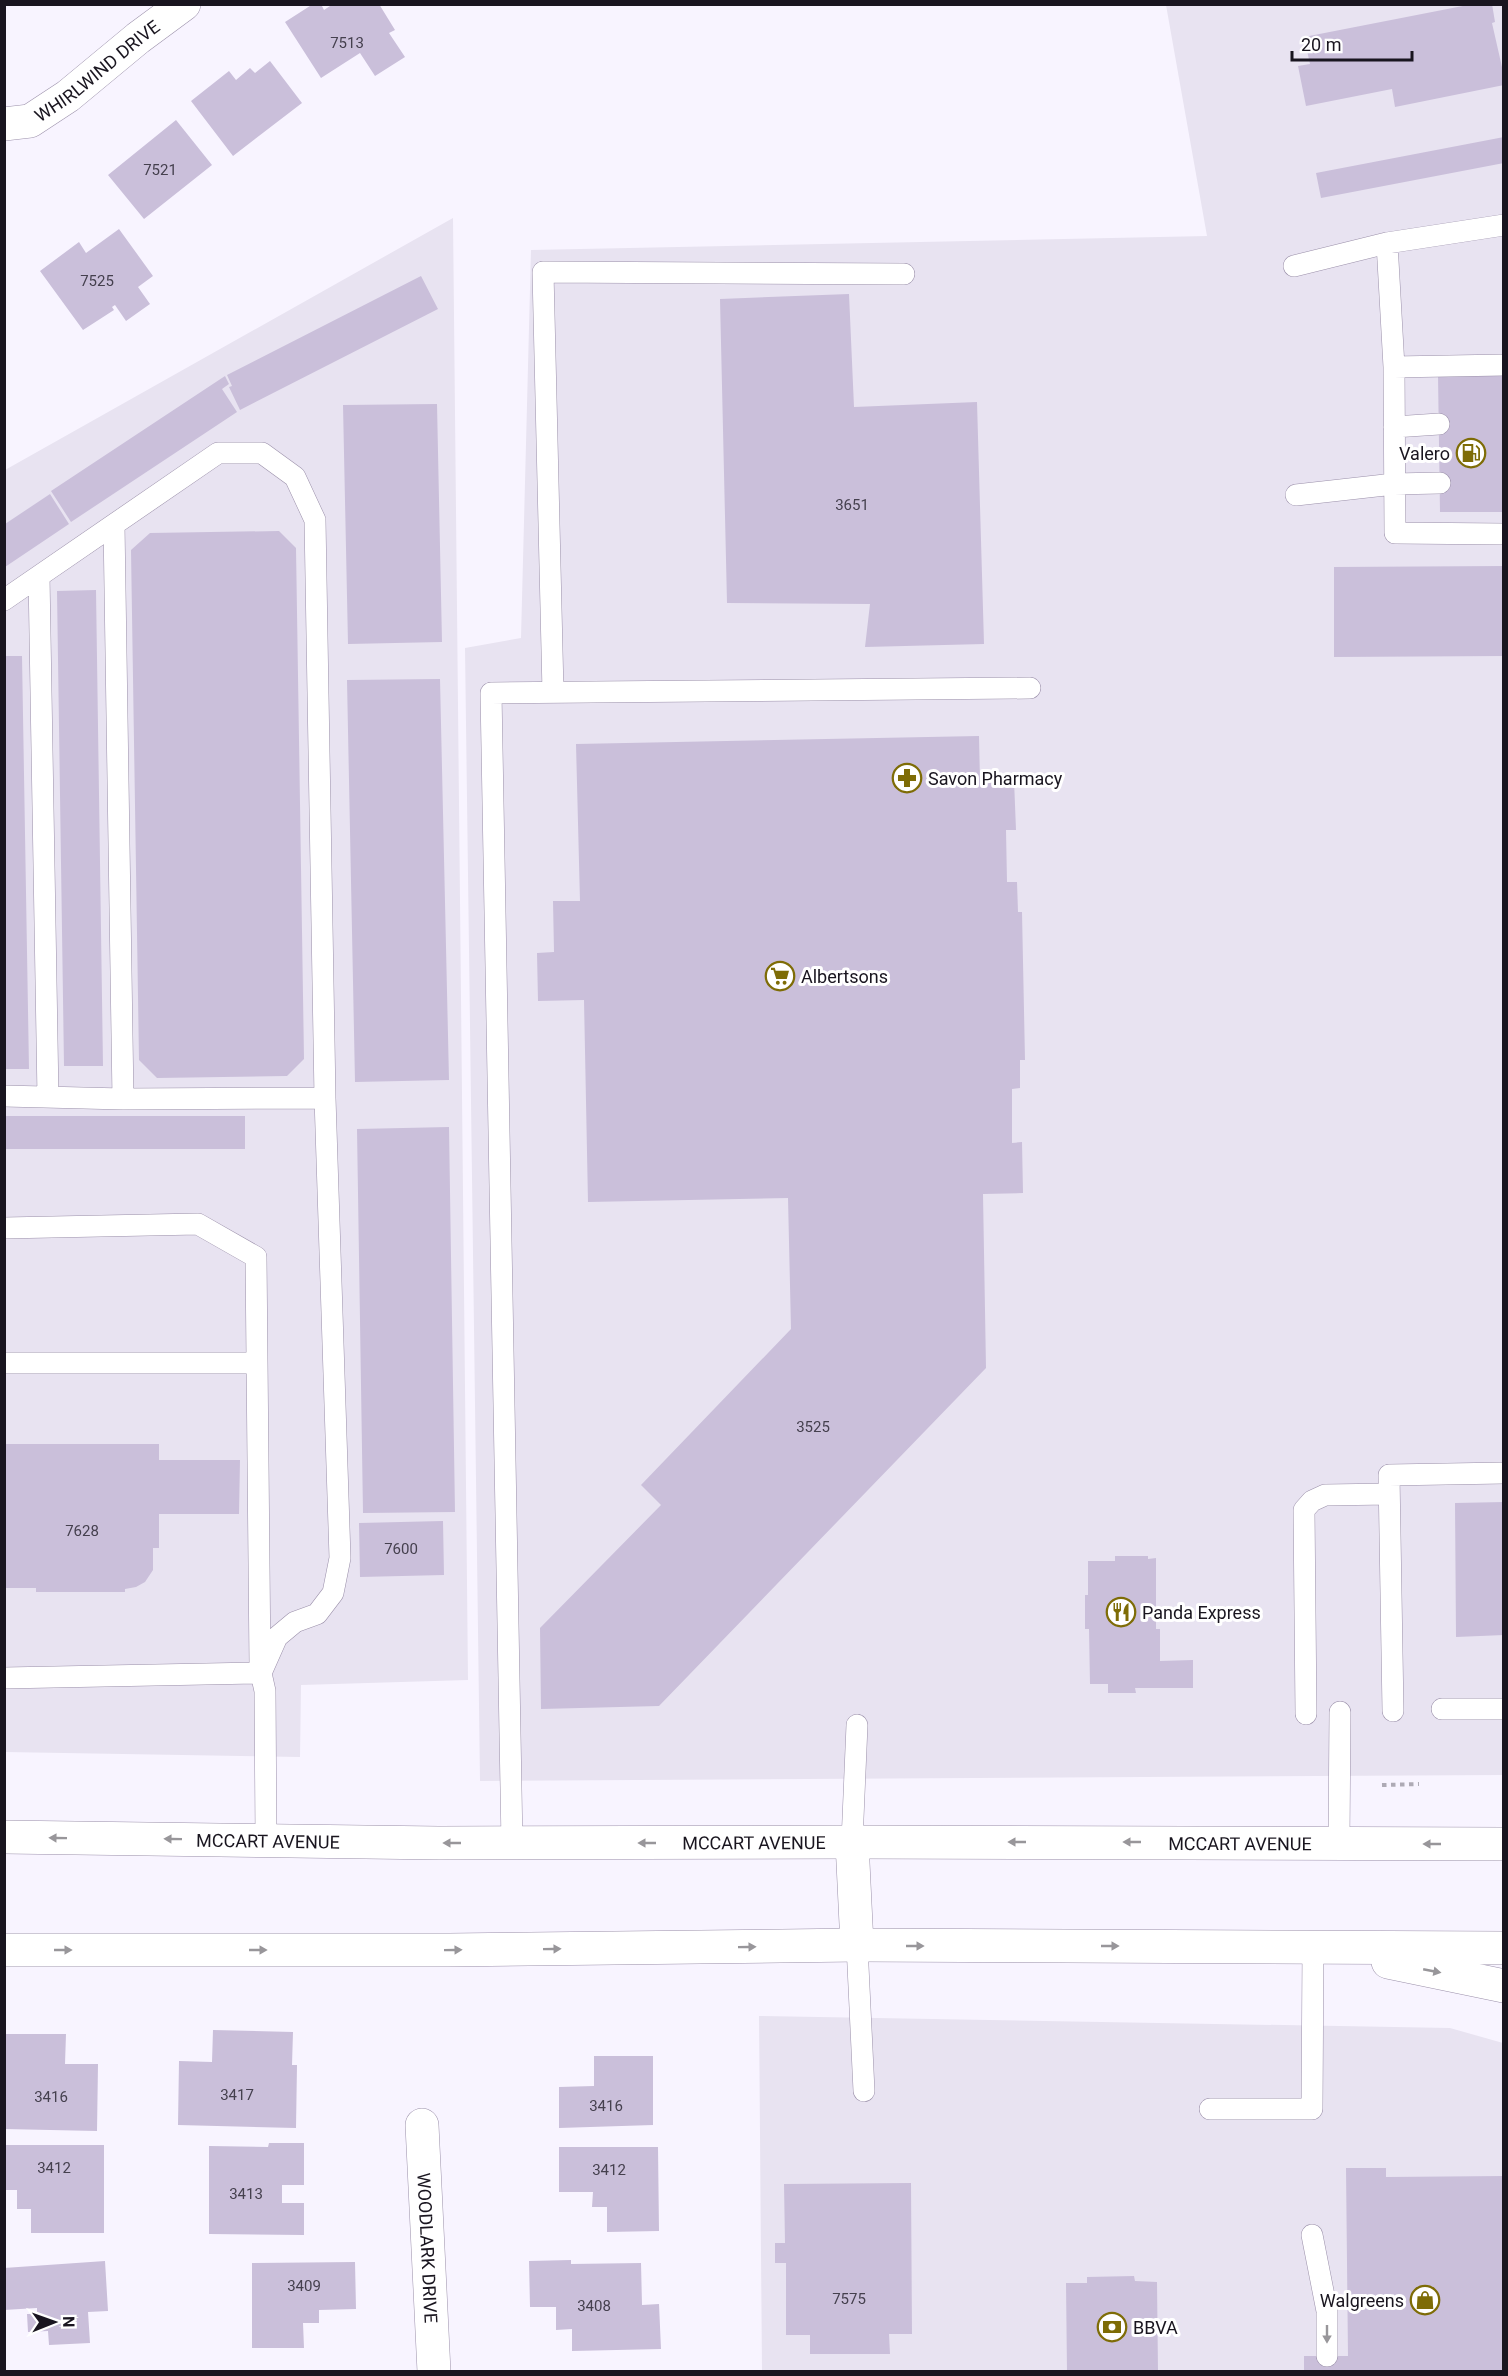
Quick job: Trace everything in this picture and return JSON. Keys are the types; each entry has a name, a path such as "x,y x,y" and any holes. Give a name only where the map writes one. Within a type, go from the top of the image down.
{"main road":[{"name":"WHIRLWIND DRIVE","path":"4,124 30,122 184,4"},
{"name":"MCCART AVENUE","path":"4,1837 512,1843 1499,1842"},
{"path":"852,1842 857,1946"},
{"path":"4,1950 449,1950 857,1946 1503,1948"},
{"path":"1312,1947 1503,1986"},
{"name":"WOODLARK DRIVE","path":"422,2125 434,2372"}],"lane":[{"path":"1294,266 1387,243 1503,225"},
{"path":"1387,243 1394,367 1395,533 1503,534"},
{"path":"553,692 543,273 904,274"},
{"path":"1394,367 1503,365"},
{"path":"1394,427 1439,424"},
{"path":"4,600 218,453 262,453 295,477 315,520 326,1098 339,1558 333,1593 317,1614 295,1622 277,1637 261,1673"},
{"path":"1296,495 1395,484 1440,483"},
{"path":"114,525 123,1099"},
{"path":"39,576 48,1097"},
{"path":"512,1843 491,693 1030,688"},
{"path":"4,1096 123,1099 326,1098"},
{"path":"4,1228 198,1224 256,1257 261,1673 265,1691 266,1841"},
{"path":"4,1363 257,1364"},
{"path":"1393,1711 1389,1475 1503,1473"},
{"path":"1306,1714 1304,1510 1312,1501 1325,1495 1389,1494"},
{"path":"4,1678 261,1673"},
{"path":"1442,1710 1503,1709"},
{"path":"1339,1843 1340,1712"},
{"path":"852,1842 857,1725"},
{"path":"857,1946 864,2091"},
{"path":"1210,2109 1312,2109 1312,1947"},
{"path":"1312,2235 1327,2311 1327,2356"}],"path":[{"path":"1382,1785 1419,1784"}],"shaded area":[{"path":"1166,5 1503,5 1503,1775 480,1781 465,648 521,638 531,250 1207,236"},
{"path":"453,218 468,1680 301,1685 300,1757 5,1752 5,470"},
{"path":"759,2016 1450,2028 1503,2043 1503,2371 762,2371"}],"building":[{"path":"313,4 321,4 324,10 333,4 379,4 395,30 389,33 405,57 375,76 360,53 321,78 285,22"},
{"path":"1473,4 1492,4 1495,22 1492,23 1504,85 1395,107 1392,89 1306,106 1298,66 1310,64 1304,37"},
{"path":"270,61 302,103 233,156 191,101 229,71 236,80 250,68 255,73"},
{"path":"176,120 212,165 144,219 108,175"},
{"path":"1504,137 1504,163 1321,198 1316,173"},
{"path":"119,229 153,276 138,287 150,304 126,321 115,305 112,307 114,310 83,330 40,271 79,242 86,253"},
{"path":"421,276 438,309 240,410 229,387 232,386 227,375"},
{"path":"849,294 854,407 977,402 984,644 865,647 870,604 727,603 720,299"},
{"name":"Valero","path":"1504,374 1504,512 1440,512 1438,375"},
{"path":"225,376 229,384 222,389 237,412 71,522 51,491"},
{"path":"437,404 442,642 348,644 343,405"},
{"path":"50,494 69,524 5,567 5,524"},
{"path":"279,531 296,548 304,1059 287,1076 157,1078 139,1060 131,550 150,533"},
{"path":"1504,566 1504,656 1334,657 1334,567"},
{"path":"96,590 103,1066 64,1066 57,591"},
{"path":"4,656 22,656 29,1069 4,1069"},
{"path":"440,679 449,1080 355,1082 347,680"},
{"name":"Albertsons","path":"979,736 980,781 1014,780 1016,830 1006,830 1007,882 1017,882 1018,912 1022,912 1025,1060 1020,1060 1020,1088 1012,1089 1012,1143 1022,1142 1023,1193 983,1194 986,1368 659,1706 541,1709 540,1628 661,1505 641,1485 791,1329 788,1198 588,1202 584,1000 538,1001 537,953 554,952 553,901 580,901 576,744"},
{"path":"4,1116 245,1116 245,1149 4,1149"},
{"path":"449,1127 455,1512 363,1513 357,1129"},
{"path":"4,1444 159,1444 159,1460 240,1460 239,1514 159,1514 159,1548 153,1548 153,1570 145,1582 125,1589 125,1592 36,1592 36,1588 4,1588"},
{"path":"1504,1502 1504,1635 1456,1637 1455,1503"},
{"path":"443,1521 444,1575 360,1577 359,1523"},
{"name":"Panda Express","path":"1115,1556 1156,1558 1156,1629 1160,1629 1160,1661 1193,1660 1193,1688 1135,1688 1136,1693 1108,1693 1108,1684 1090,1684 1089,1629 1085,1629 1088,1561 1115,1561"},
{"path":"213,2030 293,2032 292,2065 297,2065 296,2128 178,2125 179,2061 212,2062"},
{"path":"4,2034 66,2034 65,2064 98,2064 97,2131 4,2129"},
{"path":"594,2056 653,2056 653,2125 559,2128 559,2087 594,2086"},
{"path":"269,2143 304,2143 304,2185 282,2185 282,2203 304,2203 304,2235 209,2234 209,2146 268,2147"},
{"path":"4,2145 104,2145 104,2233 31,2233 31,2209 17,2209 17,2190 4,2190"},
{"path":"559,2147 658,2147 659,2231 607,2232 607,2207 592,2207 593,2192 559,2192"},
{"name":"Walgreens","path":"1346,2168 1386,2168 1386,2177 1504,2176 1504,2372 1304,2372 1304,2356 1348,2356"},
{"path":"911,2183 912,2334 889,2334 890,2354 810,2354 810,2335 786,2335 786,2263 775,2263 775,2243 785,2243 784,2184"},
{"path":"571,2260 571,2264 641,2263 642,2305 659,2304 661,2349 572,2351 572,2329 556,2330 556,2307 530,2307 529,2261"},
{"path":"105,2261 108,2311 88,2312 90,2343 49,2345 48,2331 28,2332 27,2314 37,2314 37,2308 4,2310 4,2268"},
{"path":"355,2262 356,2309 319,2310 319,2323 303,2323 304,2348 252,2348 252,2263"},
{"name":"BBVA","path":"1134,2276 1135,2281 1157,2282 1158,2372 1067,2372 1066,2283 1087,2283 1087,2277"}],"place":[{"name":"Valero","path":"1471,453"},
{"name":"Savon Pharmacy","path":"907,778"},
{"name":"Albertsons","path":"780,976"},
{"name":"Panda Express","path":"1121,1612"},
{"name":"Walgreens","path":"1425,2300"},
{"name":"BBVA","path":"1112,2327"}]}
